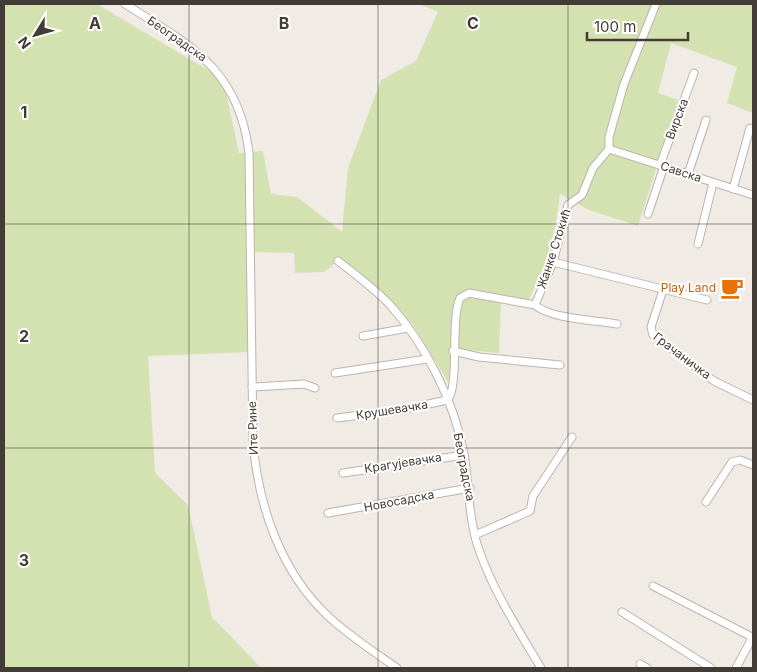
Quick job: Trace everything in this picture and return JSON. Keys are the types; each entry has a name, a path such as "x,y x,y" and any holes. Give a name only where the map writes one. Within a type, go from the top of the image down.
{"street":[{"name":"Београдска","path":"126,4 178,38 214,68 234,96 247,134"},
{"path":"609,149 609,137 624,84 656,4"},
{"name":"Вирска","path":"648,214 662,166 694,73"},
{"path":"688,174 706,120"},
{"path":"733,188 750,128"},
{"name":"Ите Рине","path":"247,134 251,244 253,441 256,474 262,503 284,556 300,582 329,618 349,635 397,668"},
{"name":"Савска","path":"609,149 753,195"},
{"name":"Жанке Стокић","path":"447,400 452,393 454,381 453,351 458,303 464,295 469,293 535,305 553,262 568,205 582,195 593,168 609,149"},
{"path":"698,244 713,183"},
{"name":"Београдска","path":"338,261 374,290 408,328 426,358 447,400 464,455 470,488 475,536 486,568 541,668"},
{"path":"553,262 707,300"},
{"name":"Грачаничка","path":"663,290 650,327 653,336 714,381 753,400"},
{"path":"535,305 566,316 617,324"},
{"path":"363,336 408,328"},
{"path":"453,351 479,357 560,364"},
{"path":"335,373 426,358"},
{"path":"252,387 304,384 315,388"},
{"name":"Крушевачка","path":"337,418 400,410 447,400"},
{"path":"475,536 530,511 533,496 572,437"},
{"name":"Крагујевачка","path":"343,473 464,455"},
{"path":"706,502 732,462 740,460 753,464"},
{"name":"Новосадска","path":"328,513 470,488"},
{"path":"653,586 750,636 751,639 736,668"},
{"path":"622,612 711,668"}],"green space":[{"path":"4,4 97,4 223,79 239,153 263,151 271,194 297,197 342,232 348,168 381,80 416,61 438,12 419,4 753,4 753,113 727,103 737,67 671,43 658,93 678,100 638,226 589,210 560,194 550,248 529,299 501,300 499,353 455,349 448,382 413,325 376,286 341,259 324,272 295,273 294,253 251,252 252,352 148,356 155,473 188,505 212,617 261,668 4,668"}],"place":[{"name":"Play Land","path":"732,288"}]}
